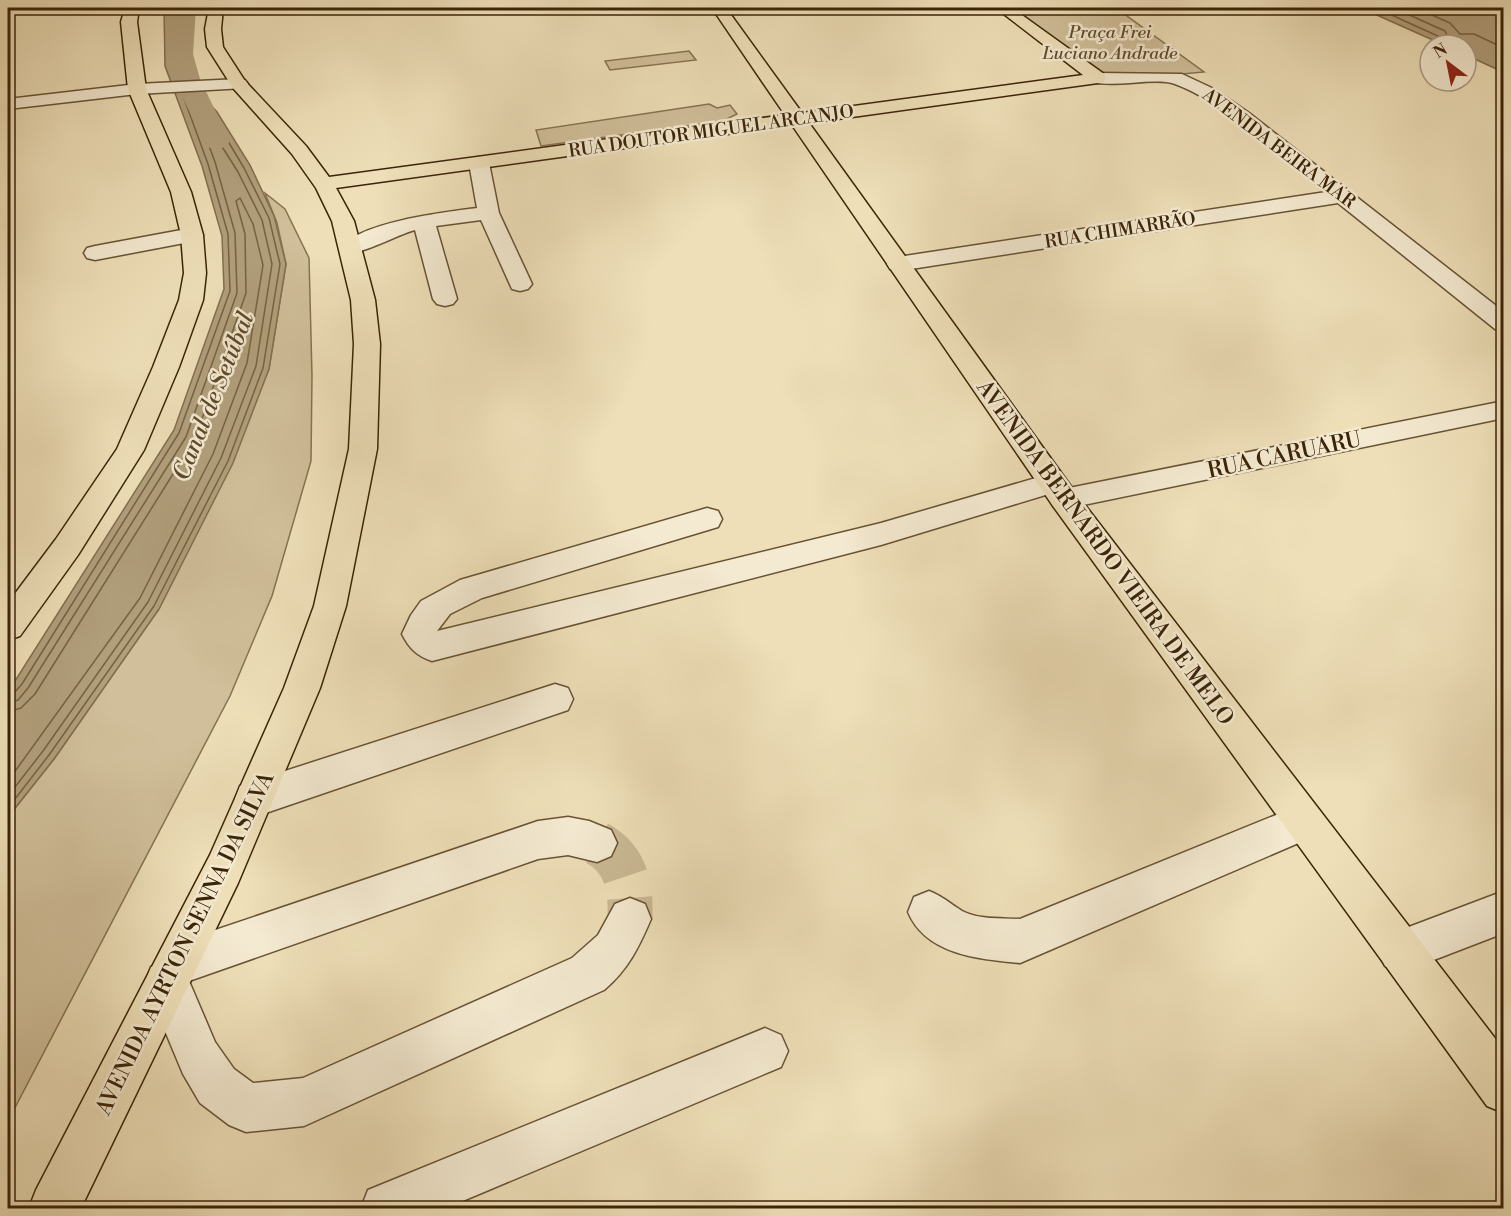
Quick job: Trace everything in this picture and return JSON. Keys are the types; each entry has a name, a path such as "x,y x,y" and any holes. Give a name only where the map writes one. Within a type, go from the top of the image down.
{"main road":[{"path":"8,627 67,547 129,450 166,367 191,300 195,273 192,235 181,192 137,89 129,22 132,8"},
{"name":"AVENIDA AYRTON SENNA DA SILVA","path":"54,1209 224,869 302,688 330,606 363,449 367,344 363,300 344,220 324,184 299,150 239,84 215,47 213,29 216,8"},
{"name":"AVENIDA BERNARDO VIEIRA DE MELO","path":"719,8 800,119 898,264 1058,491 1503,1089"},
{"path":"1003,8 1098,78"},
{"name":"RUA DOUTOR MIGUEL ARCANJO","path":"324,184 1098,78"}],"street":[{"name":"AVENIDA BEIRA MAR","path":"1098,78 1137,80 1164,77 1176,78 1196,86 1243,117 1503,324"},
{"path":"8,104 137,89 239,84"},
{"path":"479,163 488,213 520,284"},
{"name":"RUA CHIMARRÃO","path":"898,264 1343,196"},
{"path":"352,248 382,231 424,222 488,213"},
{"path":"424,222 445,299"},
{"path":"95,253 192,235"},
{"name":"RUA CARUARU","path":"707,519 471,590 439,605 424,617 419,634 432,647 1058,491 1503,409"},
{"path":"254,799 555,699"},
{"path":"929,912 953,930 982,938 1020,940 1303,822"},
{"path":"597,843 583,837 560,835 538,840 172,973 199,1058 217,1086 246,1108 304,1102 588,974 606,959 620,942 630,919"},
{"path":"1400,951 1503,912"},
{"path":"387,1209 765,1051"}],"green space":[{"name":"Praça Frei Luciano Andrade","path":"1012,8 1116,8 1204,72 1127,79 1096,72"},
{"path":"689,51 696,60 610,70 605,61"},
{"path":"709,104 717,108 730,105 737,114 723,121 541,146 536,130"},
{"path":"265,193 285,209 309,258 312,376 311,461 272,596 230,696 8,1121 8,817 54,759 159,609 269,369 286,264 277,223"}],"water":[{"path":"164,8 185,8 181,54 187,79 217,112 250,165 274,216 286,264 269,369 233,463 159,609 54,759 8,817 8,692 174,430 224,289 222,236 202,166 165,66"},
{"path":"1361,8 1503,8 1503,72 1478,61 1478,33 1418,33"}],"waterway":[{"name":"Canal de Setúbal","path":"185,8 181,54 187,79 216,141"}],"tunnel":[{"path":"597,843 615,858 625,875 628,885 630,919"}]}
